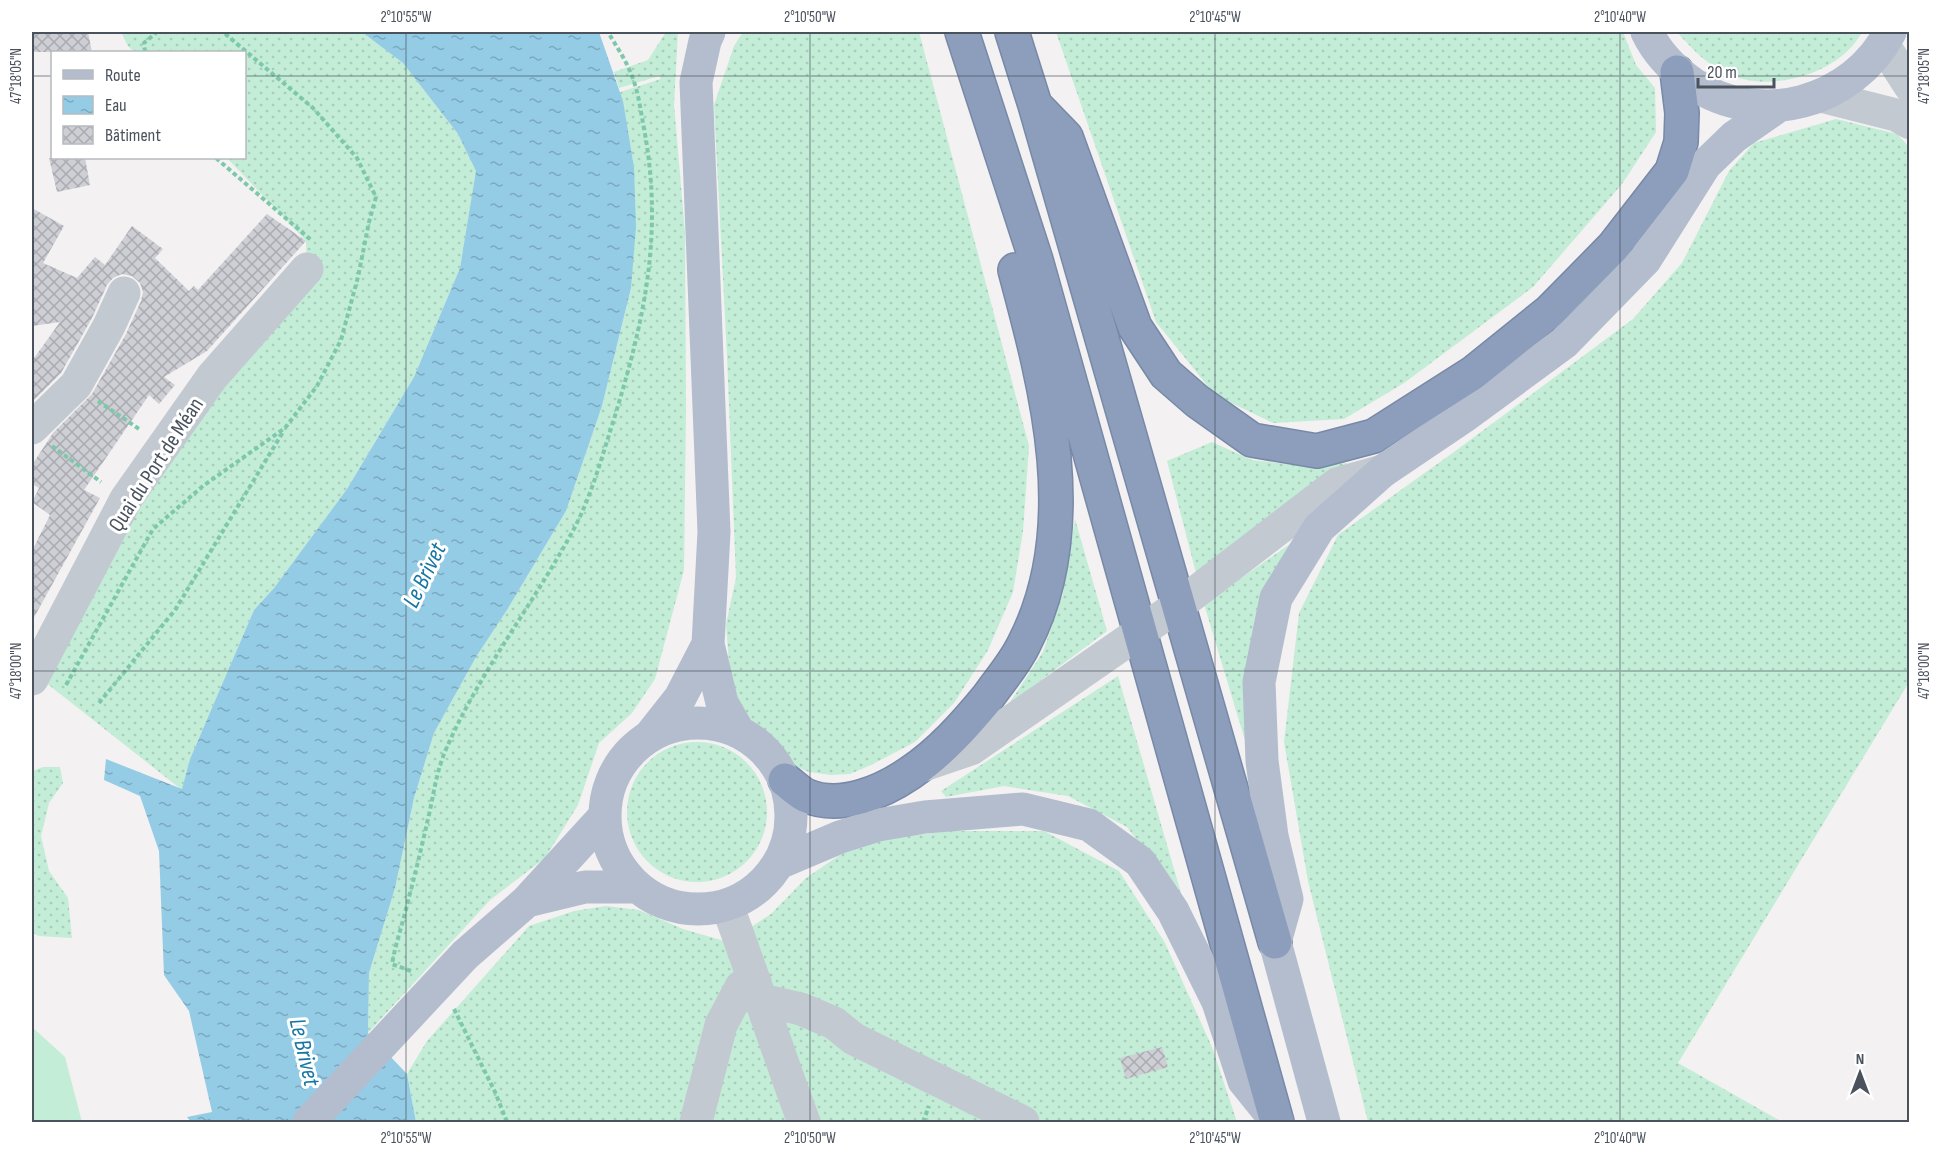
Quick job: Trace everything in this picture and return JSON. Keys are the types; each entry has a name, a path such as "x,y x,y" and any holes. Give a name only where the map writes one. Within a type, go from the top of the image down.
{"highway":[{"path":"963,32 1035,260 1277,1122"},
{"path":"1012,32 1035,105 1275,942"},
{"path":"1035,105 1066,137 1135,327 1166,374 1197,401 1252,440 1317,451 1374,436 1473,373 1551,311 1613,247 1672,171 1681,142 1682,113 1677,72"},
{"path":"785,780 807,796 838,802 894,784 921,766 975,713 1023,646 1037,616 1048,578 1054,538 1056,489 1052,443 1025,308 987,164 991,116"}],"main road":[{"path":"709,32 696,82 714,532 708,644 722,703 738,731"},
{"path":"1647,32 1652,42 1677,72 1706,92 1741,104 1777,107 1821,96 1856,75 1887,38"},
{"path":"1324,1122 1275,942 1287,899 1272,836 1262,761 1259,682 1276,598 1319,528 1383,471 1466,415 1564,343 1645,260 1705,165 1734,137 1777,107"},
{"path":"650,736 678,725 709,723 738,731 758,744 774,760 785,780 792,807 790,836 780,862 766,881 748,896 727,905 696,910 664,903 637,887 619,867 608,843 604,816 607,792 616,770 631,751 650,736 680,698 708,644"},
{"path":"780,862 840,837 878,825 925,817 1023,809 1089,825 1140,862 1173,911 1218,1002 1245,1081 1277,1122"},
{"path":"309,1122 486,935 527,901 604,816"},
{"path":"527,901 585,887 637,887"}],"street":[{"path":"1887,38 1910,86"},
{"path":"1821,96 1896,115 1910,123"},
{"name":"Quai du Port de Méan","path":"32,676 126,500 213,377 308,269"},
{"path":"40,437 76,385 109,326 124,293"},
{"path":"921,766 971,749 1179,605 1337,484 1383,471"},
{"path":"727,905 804,1122"},
{"path":"696,1122 721,1025 741,987 758,990 834,1023 854,1039 1023,1122"}],"path":[{"path":"146,51 144,43 157,32"},
{"path":"392,964 397,935 409,898 428,816 433,786 446,749 468,704 570,536 592,490 635,344 649,273 653,231 647,147 633,79 608,32"},
{"path":"217,159 323,251 308,269"},
{"path":"76,385 163,447"},
{"path":"99,703 175,610 285,428"},
{"path":"40,437 126,500"},
{"path":"435,987 495,1092 507,1122"}],"green space":[{"path":"121,32 364,32 403,63 458,134 477,171 460,268 414,377 347,489 274,588 254,610 190,759 182,790 45,682 164,450 241,369 307,269 306,241 228,159 246,159 246,51 133,51"},
{"path":"666,32 678,32 674,105 685,232 684,570 655,679 632,713 599,743 578,805 545,858 490,900 368,1033 369,973 395,888 414,798 434,733 476,657 566,511 602,406 631,288 634,167 620,92 661,79 659,76 619,88 614,72 648,60"},
{"path":"743,32 919,32 1029,446 1023,531 1013,592 988,650 954,703 915,742 850,774 831,775 809,772 788,763 741,712 731,689 726,624 736,578 714,105 734,46"},
{"path":"1056,32 1623,32 1636,65 1655,88 1656,132 1622,184 1533,287 1404,383 1344,419 1273,423 1215,395 1156,322"},
{"path":"1677,32 1862,32 1852,46 1838,59 1822,68 1804,76 1766,82 1748,80 1722,71 1701,57"},
{"path":"1836,119 1897,134 1910,148 1909,682 1678,1063 1782,1122 1368,1122 1308,881 1284,742 1299,613 1338,535 1633,319 1682,263 1729,171 1754,143"},
{"path":"1212,442 1252,460 1304,466 1348,463 1196,573 1167,461"},
{"path":"1075,519 1107,631 1009,704 1043,652 1063,593"},
{"path":"1290,544 1261,595 1247,747 1204,604"},
{"path":"1118,676 1183,900 1127,827 1068,796 1004,786 946,797 941,791"},
{"path":"697,742 724,748 736,754 746,763 755,773 761,785 767,812 761,839 755,851 746,861 736,870 724,876 697,882 670,876 658,870 648,861 639,851 633,839 627,812 633,785 639,773 648,763 658,754 670,748"},
{"path":"43,767 60,767 63,783 49,803 41,836 49,871 68,898 72,938 39,936 32,933 32,771"},
{"path":"950,831 1044,831 1119,871 1165,943 1212,1047 1237,1122 416,1122 407,1074 427,1041 529,926 574,911 606,906 639,910 683,929 728,942 771,914 806,878 859,842"},
{"path":"32,1027 65,1057 82,1122 32,1122"}],"water":[{"name":"Le Brivet","path":"362,32 599,32 623,101 634,167 636,227 631,288 602,406 566,511 476,657 434,733 414,798 395,888 369,973 368,1033 407,1074 416,1122 191,1122 187,1117 212,1112 189,1011 164,975 159,851 140,796 104,780 106,759 182,789 190,759 254,610 274,588 347,489 414,377 460,268 476,171 458,134 403,63"}],"building":[{"path":"32,32 88,32 92,51 51,51 32,52"},
{"path":"49,158 85,159 90,185 57,192"},
{"path":"32,208 64,226 43,263 77,278 95,257 105,265 132,226 163,249 155,258 189,291 194,286 198,290 267,214 306,241 207,351 164,377 175,385 159,404 149,395 84,490 100,498 32,621 32,551 50,515 32,502 39,488 32,484 32,465 53,433 92,394 126,334 143,292 140,283 132,276 122,274 113,278 107,285 92,318 61,373 33,401 32,361 60,322 32,326"},
{"path":"1162,1047 1168,1067 1126,1079 1120,1058"}]}
